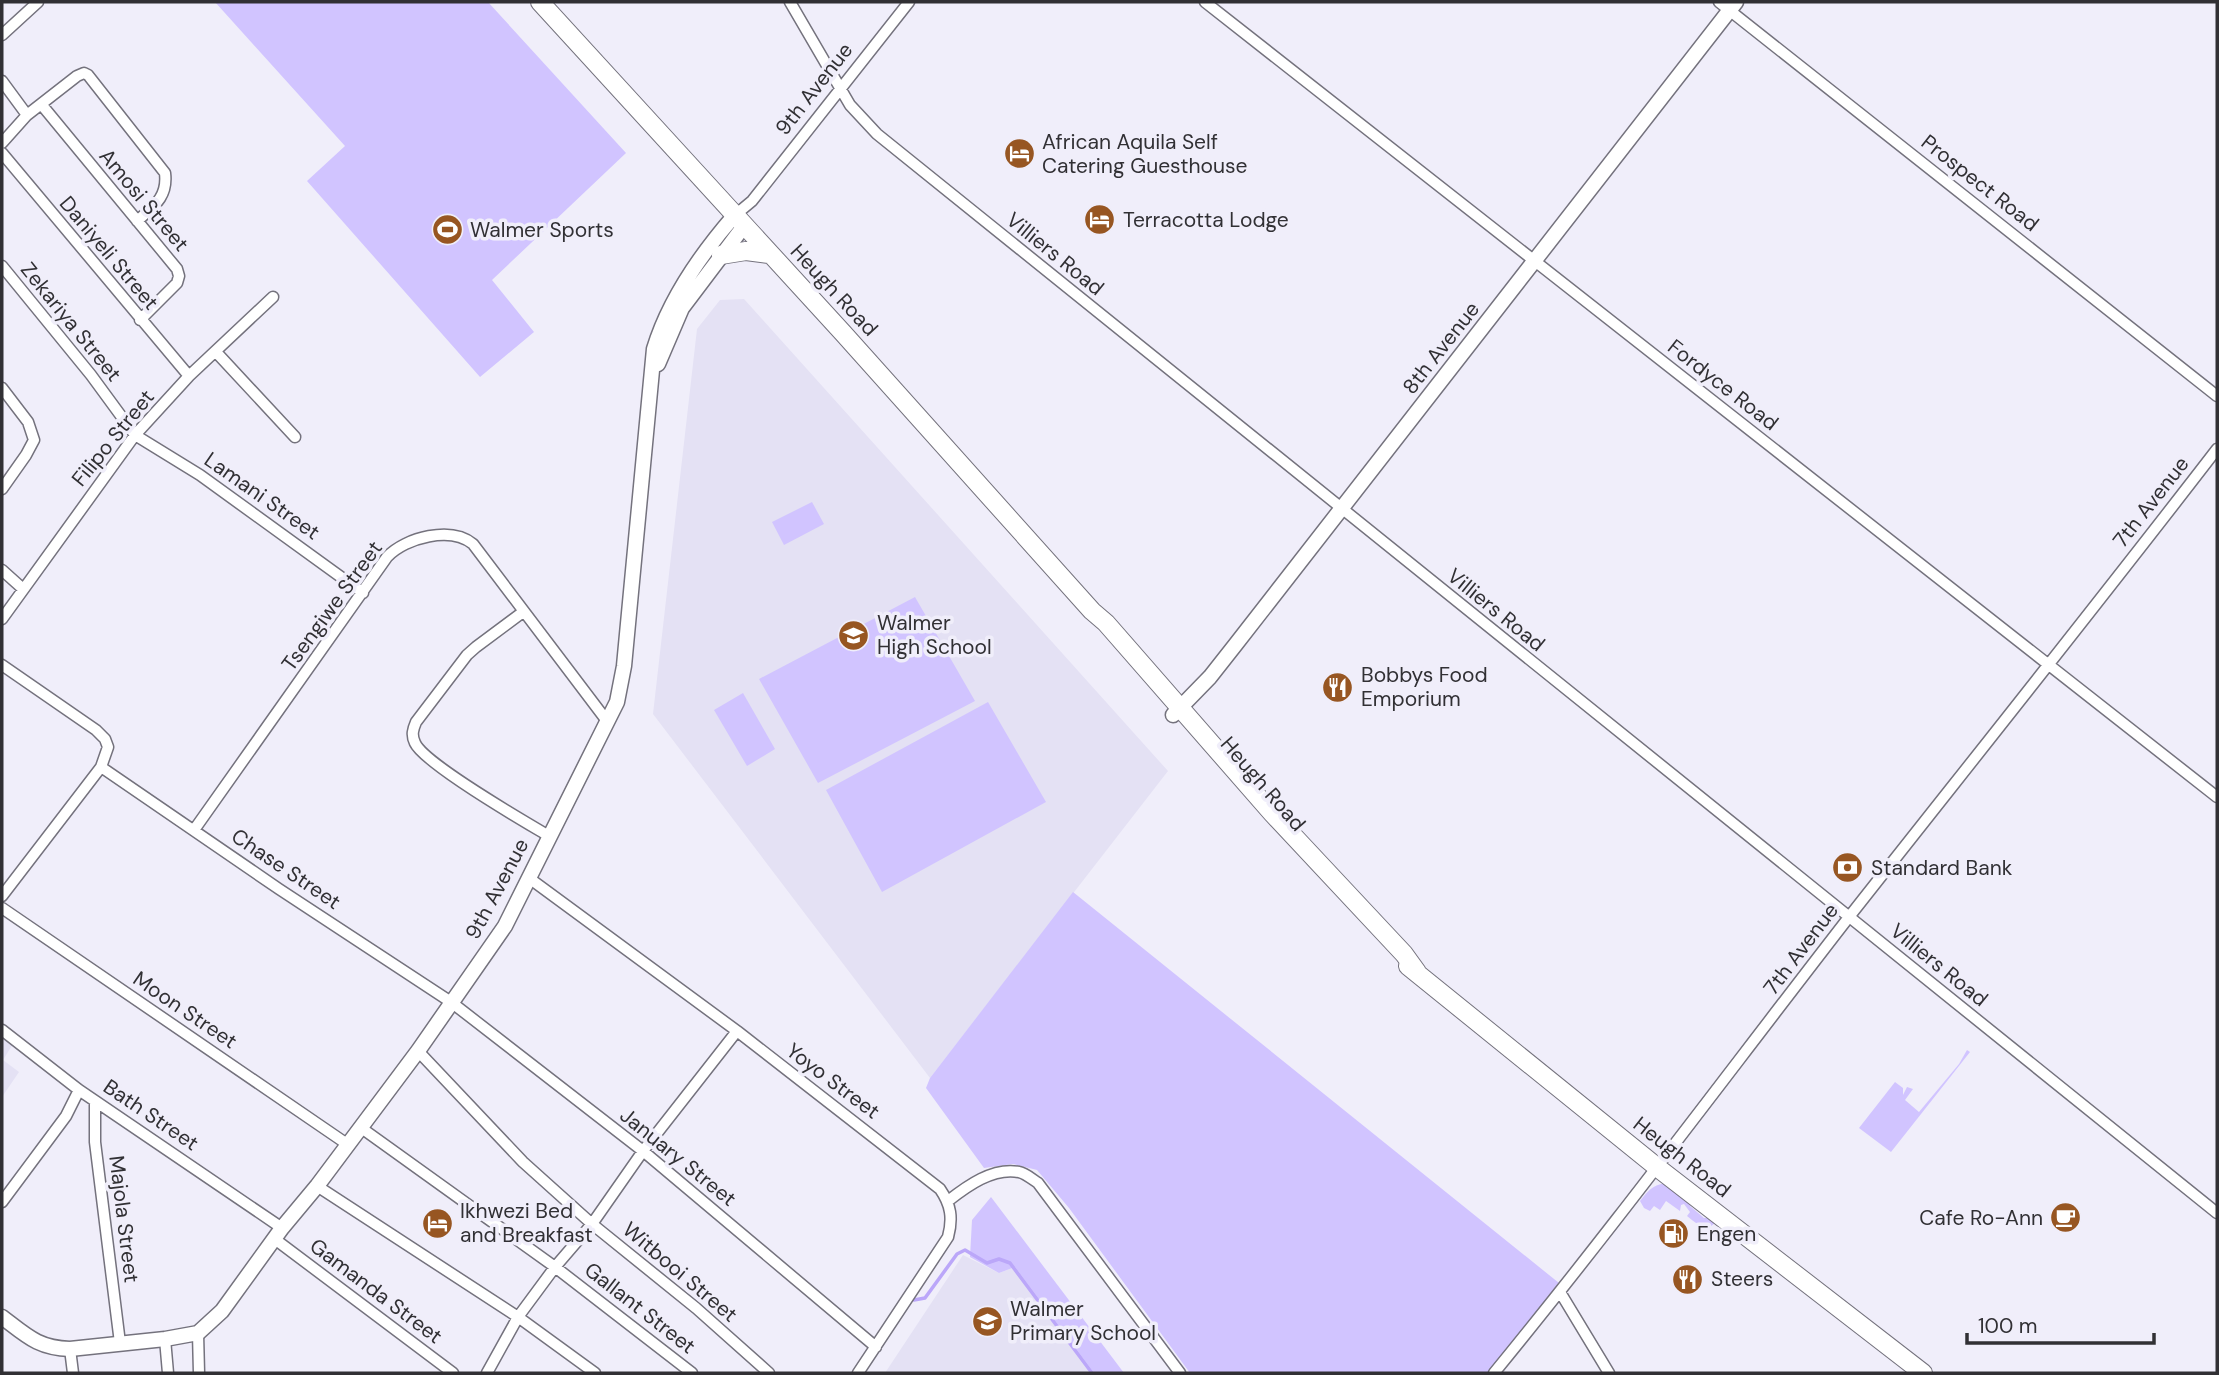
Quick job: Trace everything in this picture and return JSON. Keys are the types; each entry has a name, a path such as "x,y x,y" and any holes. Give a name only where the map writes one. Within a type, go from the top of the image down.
{"main road":[{"name":"Heugh Road","path":"540,2 844,333 1092,611 1099,627 1418,972 1501,1043 1658,1168 1923,1373"},
{"path":"721,255 746,251 769,254"}],"street":[{"path":"2,35 36,2"},
{"name":"Villiers Road","path":"790,2 841,89 861,119 877,134 2217,1213"},
{"name":"9th Avenue","path":"649,385 682,309 721,255 752,201 909,2"},
{"name":"Fordyce Road","path":"1205,2 2217,797"},
{"name":"8th Avenue","path":"1177,712 1210,677 1342,510 1535,261 1728,5"},
{"name":"Prospect Road","path":"1728,5 2217,396"},
{"name":"Daniyeli Street","path":"2,143 27,115 81,74 86,74 93,79 165,173 166,184 162,199 137,221"},
{"path":"2,81 27,115"},
{"name":"Amosi Street","path":"41,104 166,254 179,276 177,283 140,320"},
{"name":"Daniyeli Street","path":"2,153 189,376"},
{"name":"9th Avenue","path":"198,1333 222,1311 317,1186 418,1051 505,926 617,702 624,666 654,349 672,304 705,254 739,221"},
{"name":"Zekariya Street","path":"2,266 91,375 135,435"},
{"name":"Filipo Street","path":"2,619 135,435 189,376 273,297"},
{"path":"216,352 295,438"},
{"path":"2,388 28,422 34,440 2,489"},
{"name":"Lamani Street","path":"135,435 192,470 363,593"},
{"name":"7th Avenue","path":"1494,1373 1658,1168 1849,918 2217,449"},
{"name":"Tsengiwe Street","path":"194,830 387,557 404,544 451,534 461,536 473,544 607,721"},
{"path":"2,570 22,588"},
{"path":"523,612 467,655 412,731 415,745 432,760 549,836"},
{"path":"2,665 104,739 108,752 101,766 2,896"},
{"name":"Chase Street","path":"101,766 279,889 451,1002"},
{"name":"Yoyo Street","path":"529,878 737,1031 928,1178 948,1201"},
{"name":"Moon Street","path":"2,908 347,1144"},
{"name":"January Street","path":"451,1002 643,1151 876,1347"},
{"name":"Bath Street","path":"2,1030 79,1090 279,1234"},
{"path":"487,1373 518,1317 555,1267 592,1224 643,1151 737,1031"},
{"name":"Witbooi Street","path":"418,1051 523,1162 592,1224 696,1308 769,1373"},
{"path":"2,1202 66,1116 79,1090"},
{"name":"Majola Street","path":"95,1101 95,1142 120,1343"},
{"name":"Gallant Street","path":"359,1128 555,1267 692,1373"},
{"path":"858,1373 948,1237 951,1224 948,1201 962,1190 1000,1172 1021,1172 1038,1183 1180,1373"},
{"path":"317,1186 518,1317 595,1373"},
{"name":"Gamanda Street","path":"279,1234 453,1373"},
{"path":"1560,1293 1609,1373"},
{"path":"2,1317 46,1347 70,1349 198,1333 199,1373"},
{"path":"165,1339 168,1373"},
{"path":"70,1349 73,1373"}],"shaded area":[{"name":"Walmer Sports","path":"215,2 488,2 626,153 492,280 534,332 480,377 307,181 345,146"},
{"name":"Walmer High School","path":"744,299 1168,771 930,1078 653,714 697,329 720,300"},
{"path":"812,502 824,524 784,545 772,522"},
{"path":"915,597 975,701 818,783 759,679"},
{"path":"743,693 775,749 747,766 714,710"},
{"path":"988,702 1046,802 882,892 826,790"},
{"path":"1073,892 1559,1283 1488,1373 1190,1373 1069,1208 1037,1170 1013,1164 984,1168 926,1088 930,1078"},
{"path":"2,1036 13,1044 3,1060 19,1072 2,1097"},
{"path":"1967,1050 1970,1052 1891,1152 1859,1128 1895,1082 1903,1088 1903,1095 1907,1087 1913,1089 1905,1100 1919,1112 1959,1064"},
{"path":"1666,1183 1688,1197 1690,1206 1704,1218 1713,1218 1716,1222 1709,1227 1698,1224 1687,1216 1690,1212 1684,1204 1681,1205 1680,1211 1666,1201 1660,1210 1654,1206 1650,1211 1644,1208 1640,1201 1645,1194"},
{"path":"991,1197 1124,1373 1094,1373 1015,1267 999,1273 970,1257 972,1220"},
{"name":"Walmer Primary School","path":"963,1255 999,1273 1015,1267 1094,1373 885,1373"}],"waterway":[{"path":"914,1300 925,1298 957,1254 965,1250 987,1263 999,1259 1010,1263 1092,1373"}],"place":[{"name":"African Aquila Self Catering Guesthouse","path":"1019,154"},
{"name":"Terracotta Lodge","path":"1100,220"},
{"name":"Walmer Sports","path":"447,230"},
{"name":"Walmer High School","path":"854,635"},
{"name":"Bobbys Food Emporium","path":"1338,687"},
{"name":"Standard Bank","path":"1848,868"},
{"name":"Cafe Ro-Ann","path":"2066,1218"},
{"name":"Ikhwezi Bed and Breakfast","path":"437,1223"},
{"name":"Engen","path":"1674,1234"},
{"name":"Steers","path":"1688,1279"},
{"name":"Walmer Primary School","path":"987,1321"}]}
